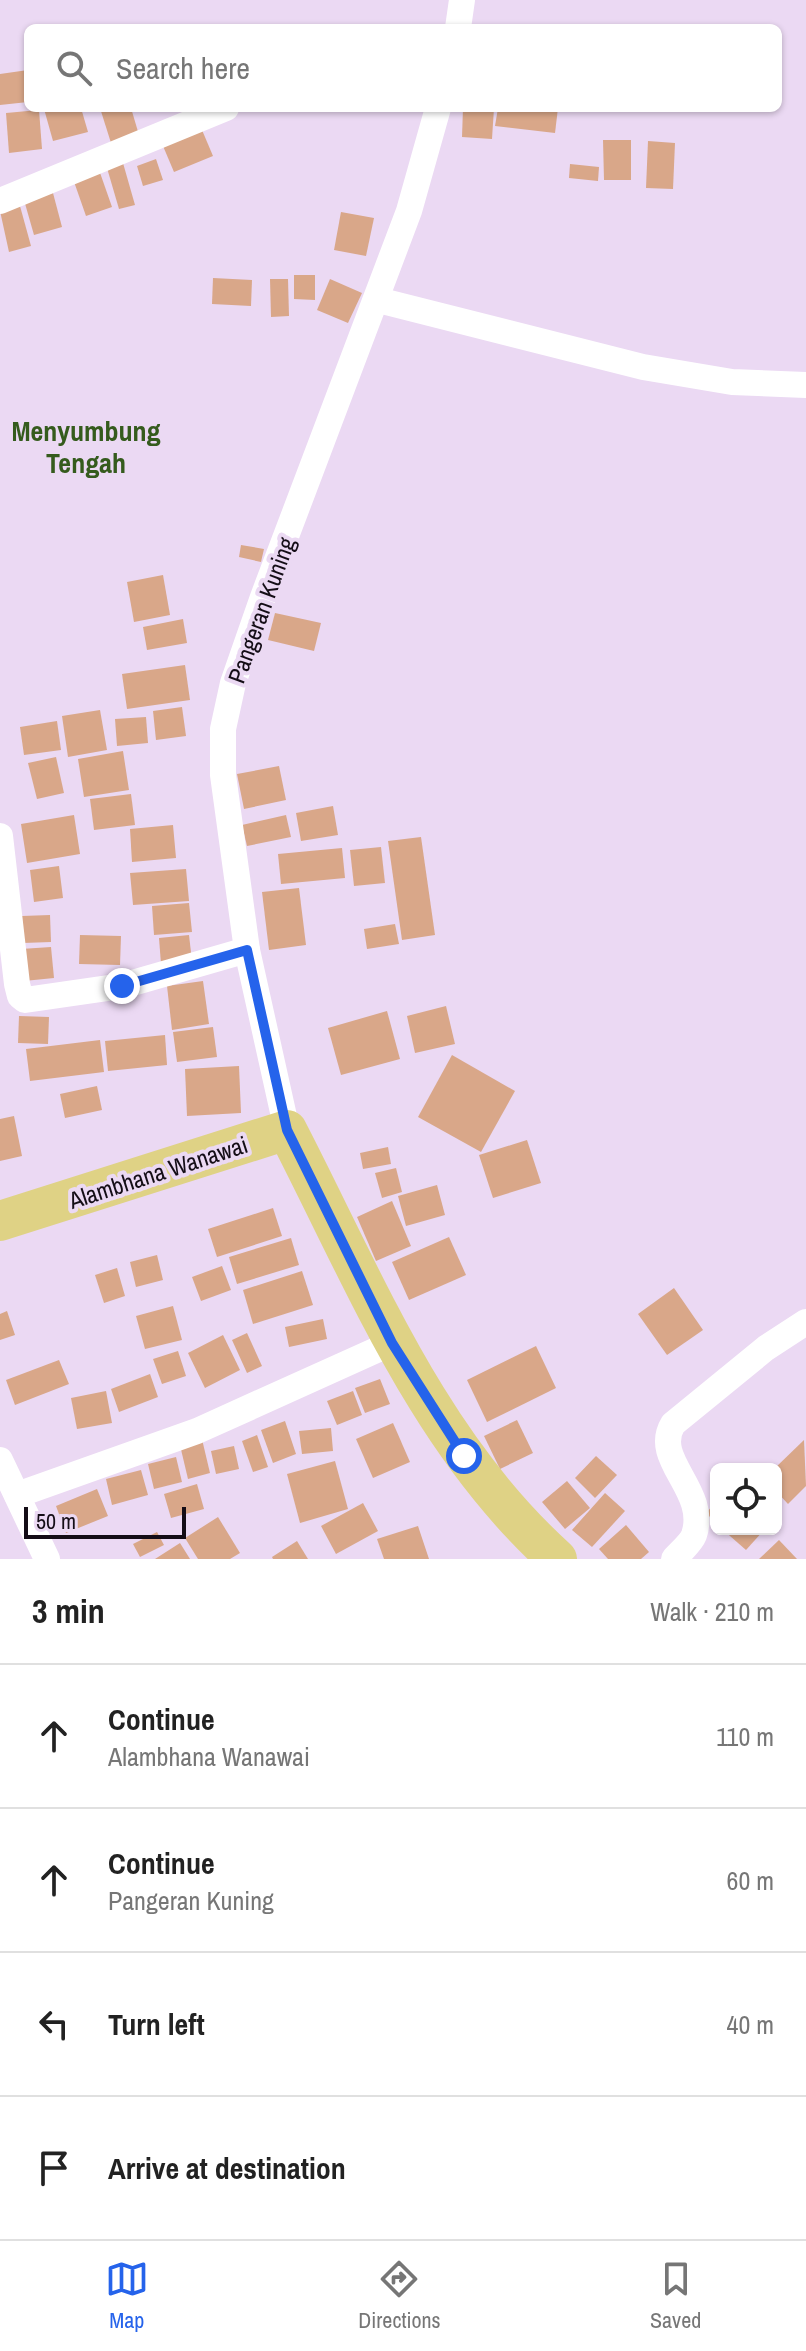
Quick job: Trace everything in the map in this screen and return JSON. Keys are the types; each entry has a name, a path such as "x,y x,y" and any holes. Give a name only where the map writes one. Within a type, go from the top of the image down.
{"main road":[{"name":"Alambhana Wanawai","path":"0,1221 287,1130"},
{"path":"287,1130 392,1343 483,1483 557,1559"}],"street":[{"path":"459,24 462,0"},
{"path":"0,201 216,112"},
{"name":"Pangeran Kuning","path":"287,1130 247,950 223,775 223,729 233,683 263,597 378,300 409,211 437,112"},
{"path":"378,300 643,367 732,382 806,385"},
{"path":"0,836 17,984 20,996 25,1000 122,986 247,950"},
{"path":"674,1559 694,1537 696,1515 693,1494 666,1447 666,1436 673,1424 766,1348 806,1322"},
{"path":"17,1495 197,1431 392,1343"},
{"path":"0,1460 47,1559"}],"building":[{"path":"24,71 24,102 0,105 0,74"},
{"path":"39,112 42,149 9,153 6,113"},
{"path":"45,112 82,112 88,132 53,141"},
{"path":"101,112 132,112 139,135 111,143"},
{"path":"463,112 494,112 492,139 462,137"},
{"path":"497,112 558,112 555,133 495,126"},
{"path":"202,130 213,156 174,172 163,146"},
{"path":"603,140 631,140 631,180 604,180"},
{"path":"648,141 675,143 673,189 646,188"},
{"path":"156,159 163,180 143,186 137,166"},
{"path":"123,163 135,205 119,209 107,168"},
{"path":"570,164 599,167 598,181 569,178"},
{"path":"98,167 112,207 86,216 72,176"},
{"path":"53,193 62,227 34,235 24,200"},
{"path":"20,206 31,246 9,252 0,211"},
{"path":"341,212 374,218 366,256 334,250"},
{"path":"294,275 315,275 315,300 294,299"},
{"path":"213,278 252,280 251,306 212,304"},
{"path":"270,279 288,279 289,316 271,317"},
{"path":"330,279 362,293 348,323 317,310"},
{"path":"241,545 264,549 261,562 239,557"},
{"path":"163,575 170,615 134,622 127,582"},
{"path":"275,613 321,623 314,651 268,640"},
{"path":"183,619 187,643 147,650 143,627"},
{"path":"185,665 190,700 127,709 122,674"},
{"path":"182,707 186,736 156,740 153,711"},
{"path":"100,710 107,750 68,757 62,716"},
{"path":"146,717 148,743 117,746 115,719"},
{"path":"57,721 61,750 24,755 20,727"},
{"path":"123,751 129,790 84,797 78,759"},
{"path":"56,757 64,793 37,799 28,763"},
{"path":"279,766 286,800 244,809 237,774"},
{"path":"131,794 135,825 94,830 90,799"},
{"path":"333,806 338,835 301,841 296,813"},
{"path":"74,815 80,854 27,863 21,824"},
{"path":"286,815 291,837 247,846 242,825"},
{"path":"173,825 176,858 132,862 130,829"},
{"path":"421,837 435,935 402,940 388,841"},
{"path":"381,847 385,883 354,886 350,850"},
{"path":"342,848 345,878 281,884 278,854"},
{"path":"59,866 63,898 34,902 30,870"},
{"path":"186,869 189,901 133,905 130,873"},
{"path":"299,888 306,945 269,950 262,892"},
{"path":"189,903 192,932 154,935 152,906"},
{"path":"50,915 51,942 23,943 22,916"},
{"path":"395,924 399,944 367,949 364,929"},
{"path":"80,935 121,936 120,965 79,964"},
{"path":"189,935 192,961 161,964 159,938"},
{"path":"51,947 54,978 24,981 21,949"},
{"path":"203,981 209,1024 172,1030 167,986"},
{"path":"446,1006 455,1044 415,1053 407,1016"},
{"path":"387,1011 400,1059 341,1075 328,1028"},
{"path":"19,1016 49,1017 48,1044 18,1043"},
{"path":"213,1027 217,1057 177,1062 173,1032"},
{"path":"165,1035 167,1065 108,1071 105,1041"},
{"path":"100,1040 104,1072 30,1081 26,1049"},
{"path":"452,1055 515,1091 481,1152 418,1117"},
{"path":"239,1066 241,1113 187,1116 185,1069"},
{"path":"97,1086 102,1110 65,1118 60,1094"},
{"path":"14,1116 22,1156 0,1161 0,1119"},
{"path":"527,1140 541,1183 493,1198 479,1155"},
{"path":"388,1147 391,1164 363,1169 360,1153"},
{"path":"396,1168 402,1192 382,1198 375,1173"},
{"path":"437,1185 445,1215 406,1226 398,1196"},
{"path":"392,1201 411,1246 376,1261 357,1217"},
{"path":"273,1208 282,1236 217,1257 208,1229"},
{"path":"449,1237 466,1275 409,1300 392,1262"},
{"path":"291,1238 299,1265 237,1284 229,1257"},
{"path":"157,1255 163,1280 136,1287 130,1262"},
{"path":"222,1266 231,1290 201,1301 192,1277"},
{"path":"117,1268 125,1296 104,1303 95,1275"},
{"path":"302,1271 313,1305 253,1324 243,1290"},
{"path":"674,1288 703,1330 667,1355 638,1314"},
{"path":"173,1306 182,1340 145,1349 136,1316"},
{"path":"7,1311 15,1335 0,1340 0,1314"},
{"path":"323,1319 327,1339 289,1347 285,1327"},
{"path":"247,1333 262,1366 247,1373 232,1340"},
{"path":"223,1335 240,1370 205,1388 188,1353"},
{"path":"536,1346 556,1388 487,1422 467,1380"},
{"path":"178,1351 186,1376 162,1384 153,1359"},
{"path":"59,1360 69,1384 15,1405 6,1380"},
{"path":"150,1374 158,1397 119,1412 111,1389"},
{"path":"380,1379 390,1404 365,1413 355,1388"},
{"path":"106,1391 112,1423 77,1429 71,1398"},
{"path":"353,1391 362,1415 337,1425 327,1401"},
{"path":"517,1420 533,1453 500,1469 484,1436"},
{"path":"285,1421 296,1454 273,1463 261,1430"},
{"path":"393,1423 410,1462 373,1478 356,1439"},
{"path":"331,1428 333,1451 302,1454 299,1431"},
{"path":"201,1435 210,1473 188,1479 179,1441"},
{"path":"257,1435 268,1467 253,1472 242,1441"},
{"path":"804,1440 806,1486 788,1504 782,1498 780,1463"},
{"path":"234,1446 239,1469 216,1474 211,1451"},
{"path":"596,1456 617,1475 595,1498 575,1478"},
{"path":"176,1457 182,1482 154,1489 148,1464"},
{"path":"335,1461 348,1509 300,1523 287,1474"},
{"path":"141,1470 148,1495 112,1505 106,1479"},
{"path":"567,1481 590,1508 565,1529 542,1502"},
{"path":"197,1484 204,1509 171,1518 164,1494"},
{"path":"97,1489 108,1516 66,1533 56,1506"},
{"path":"605,1493 625,1511 592,1547 572,1530"},
{"path":"363,1503 378,1531 336,1554 321,1526"},
{"path":"218,1517 240,1553 230,1559 198,1559 185,1538"},
{"path":"626,1525 649,1552 641,1559 608,1559 599,1549"},
{"path":"418,1526 429,1559 384,1559 377,1539"},
{"path":"157,1532 164,1545 140,1557 133,1544"},
{"path":"729,1535 760,1535 746,1550"},
{"path":"779,1540 797,1559 759,1559"},
{"path":"297,1541 308,1559 273,1559 272,1557"},
{"path":"180,1543 190,1559 155,1559"}],"district":[{"name":"Menyumbung Tengah","path":"86,447"}],"route":[{"path":"122,986 247,950 287,1130 392,1343 464,1456"}]}
